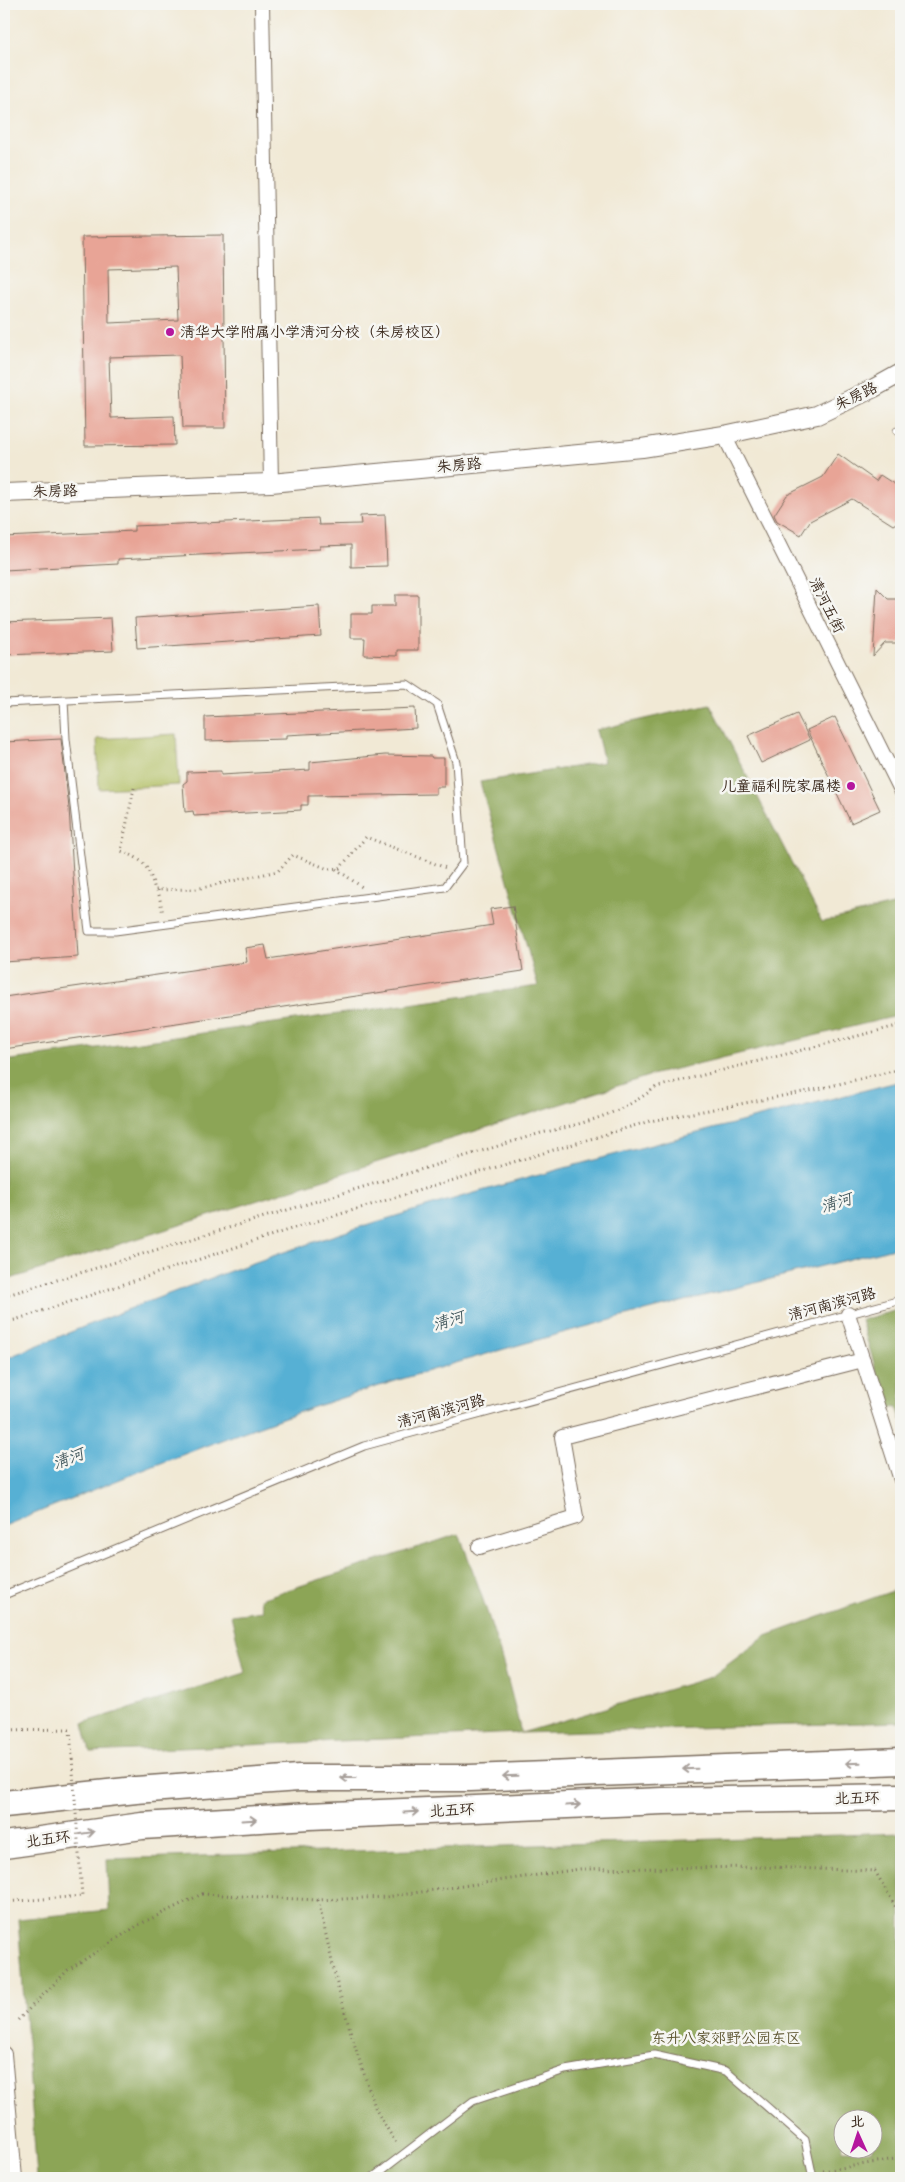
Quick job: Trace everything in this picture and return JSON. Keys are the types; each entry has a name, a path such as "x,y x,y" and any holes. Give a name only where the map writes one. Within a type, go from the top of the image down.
{"highway":[{"name":"北五环","path":"4,1804 136,1790 299,1778 470,1778 901,1761"},
{"name":"北五环","path":"4,1844 142,1826 299,1817 663,1801 901,1797"}],"street":[{"path":"262,4 271,482"},
{"name":"朱房路","path":"4,494 271,482 642,448 724,435 817,415 874,388 901,372"},
{"name":"清河五街","path":"724,435 901,790"},
{"path":"848,1314 901,1480"},
{"path":"479,1547 576,1517 562,1437 863,1360"},
{"path":"4,2054 15,2178"}],"lane":[{"path":"4,703 64,700 407,684 437,704 456,762 463,863 445,887 115,931 89,931 66,739 64,700"},
{"name":"清河南滨河路","path":"4,1595 364,1446 901,1300"},
{"path":"372,2178 472,2101 565,2070 654,2055 726,2071 805,2140 812,2175"}],"path":[{"path":"134,788 121,851 137,856 150,872 155,890 196,889 278,871 293,855 328,869 340,868 366,837 456,872"},
{"path":"336,868 374,896"},
{"path":"158,890 165,924"},
{"path":"4,1296 531,1136 580,1124 616,1112 640,1099 656,1087 901,1025"},
{"path":"4,1322 294,1228 650,1121 814,1090 901,1069"},
{"path":"4,1902 82,1896 70,1729 5,1730"},
{"path":"18,2020 68,1970 140,1924 202,1894 318,1900 386,1897 580,1869 765,1867 875,1871 901,1916"},
{"path":"318,1900 338,1988 370,2093 376,2110 403,2154"},
{"path":"812,2175 901,2158"}],"green space":[{"path":"710,704 822,922 901,903 901,1015 655,1074 4,1281 4,1061 538,986 480,782 604,762 596,730"},
{"path":"176,734 179,785 99,789 97,739"},
{"path":"901,1309 901,1420 897,1406 888,1410 861,1320"},
{"path":"459,1534 494,1632 521,1733 90,1752 83,1723 245,1673 231,1615 263,1611 260,1599"},
{"path":"901,1588 901,1722 521,1733 711,1677 766,1636"},
{"name":"东升八家郊野公园东区","path":"901,1833 901,2178 37,2178 18,1919 109,1910 107,1859"}],"water":[{"name":"清河","path":"901,1081 901,1246 540,1339 397,1380 245,1431 4,1526 4,1359 188,1286 376,1222 572,1166"}],"building":[{"path":"223,235 225,428 183,428 180,355 109,357 111,418 174,416 175,445 85,446 82,237","holes":["176,267 178,320 109,323 108,269"]},
{"path":"838,454 876,481 880,475 894,484 901,480 901,520 893,525 852,499 810,521 801,535 777,521 774,515 787,495 823,477"},
{"path":"385,515 387,566 351,567 351,545 320,546 320,549 118,559 118,564 4,570 4,537 134,531 134,526 318,518 319,525 361,524 360,516"},
{"path":"877,588 888,599 901,599 901,643 885,643 873,656"},
{"path":"395,595 418,595 418,650 397,650 397,656 364,655 365,638 351,638 351,614 372,614 372,606 395,606"},
{"path":"319,606 321,636 137,648 135,618"},
{"path":"111,618 113,651 4,655 4,622"},
{"path":"415,708 416,728 286,735 286,739 205,741 205,717"},
{"path":"797,714 810,740 761,763 748,736"},
{"name":"儿童福利院家属楼","path":"835,717 880,810 851,823 807,730"},
{"path":"61,739 69,808 78,957 4,962 4,742"},
{"path":"385,755 444,758 444,787 436,787 436,794 308,796 308,805 301,805 301,810 194,816 193,811 185,812 183,784 187,781 187,772 221,771 221,775 310,770 310,762"},
{"path":"513,906 523,971 4,1049 4,997 247,962 245,948 265,945 268,959 493,925 490,909"}],"place":[{"name":"清华大学附属小学清河分校（朱房校区）","path":"170,332"},
{"name":"儿童福利院家属楼","path":"851,786"}]}
